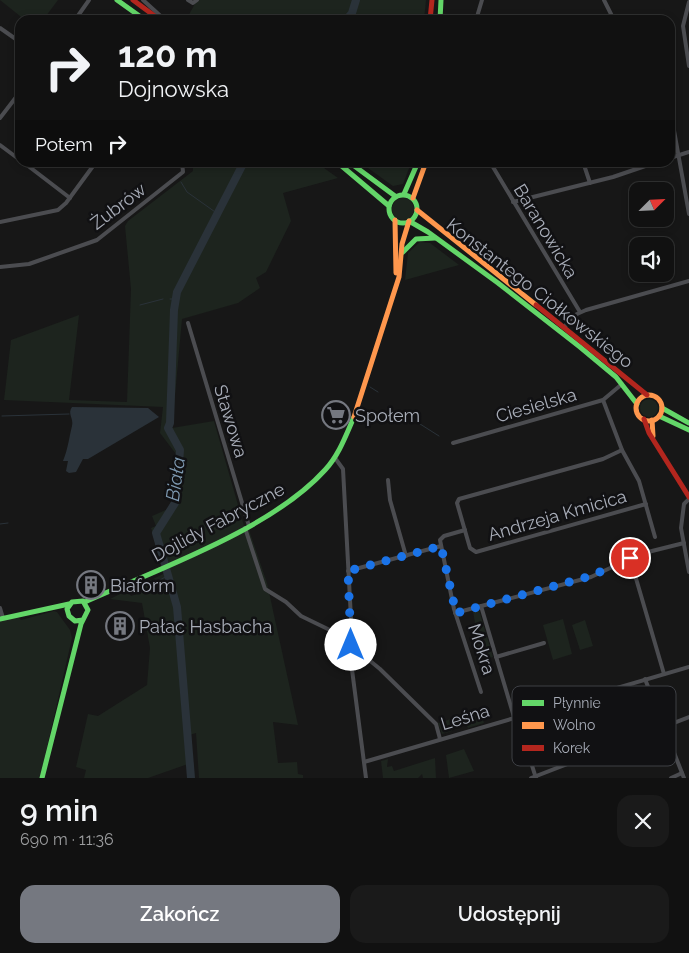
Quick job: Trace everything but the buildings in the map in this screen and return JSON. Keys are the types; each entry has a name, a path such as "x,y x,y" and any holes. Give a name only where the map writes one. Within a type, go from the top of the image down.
{"main road":[{"path":"117,0 138,15"},
{"path":"133,0 153,15"},
{"path":"430,15 432,0"},
{"path":"440,15 441,0"},
{"path":"343,167 389,206"},
{"path":"356,167 395,196"},
{"path":"404,194 416,167"},
{"path":"396,286 409,221 417,210 413,198 424,167"},
{"path":"409,221 402,223 395,220 390,216 389,206 395,196 404,194 413,198"},
{"name":"Konstantego Ciołkowskiego","path":"417,210 647,395"},
{"path":"395,220 396,286"},
{"name":"Konstantego Ciołkowskiego","path":"409,221 436,238 520,300 594,358 622,384 637,404"},
{"path":"402,253 415,238 422,236 436,238"},
{"name":"Dojlidy Fabryczne","path":"84,602 108,594 247,527 294,499 322,474 335,458 351,428 396,286"},
{"path":"689,423 662,408 658,398 647,395 637,404 639,415 644,420 689,498"},
{"path":"644,420 652,420 659,416 662,408"},
{"path":"659,416 689,430"},
{"path":"652,420 653,437"},
{"name":"Dojlidy Fabryczne","path":"88,610 108,594"},
{"path":"1,618 69,604 76,600 84,602 88,610 77,640 42,778"},
{"path":"67,613 69,604"},
{"path":"50,607 67,613 75,621 77,640"},
{"path":"75,621 83,620"}],"street":[{"path":"78,15 89,0"},
{"path":"143,0 160,15"},
{"path":"188,0 193,4 197,0"},
{"path":"478,15 482,0"},
{"path":"604,0 612,15"},
{"path":"689,2 684,26 689,66"},
{"path":"1,30 15,39"},
{"path":"0,118 15,102"},
{"path":"675,132 689,214"},
{"path":"0,145 15,156"},
{"path":"675,157 689,152"},
{"path":"30,167 70,198"},
{"path":"0,222 58,210 70,198 92,167"},
{"name":"Żubrów","path":"0,267 29,264 98,240 162,191 183,172 183,167"},
{"name":"Baranowicka","path":"493,167 580,312"},
{"path":"585,167 590,183"},
{"path":"513,202 590,183 641,167"},
{"path":"564,327 580,312 689,281"},
{"name":"Stawowa","path":"188,323 265,589 286,602 301,616 336,633 380,669 436,724 440,739"},
{"name":"Ciesielska","path":"453,443 603,400 622,384"},
{"path":"603,400 622,450 639,481 655,537"},
{"path":"348,571 441,546 441,538 465,530 457,503 459,499 603,459 622,450"},
{"path":"335,458 343,469 351,645 366,778"},
{"path":"388,480 390,500 406,556"},
{"path":"689,498 684,504 682,519 689,572"},
{"name":"Andrzeja Kmicica","path":"465,530 470,548 476,552 646,504"},
{"path":"456,613 591,576 630,558 684,543"},
{"name":"Mokra","path":"441,546 456,613 481,692"},
{"path":"630,558 664,674"},
{"path":"481,606 512,707"},
{"path":"0,608 1,618"},
{"path":"496,656 544,643"},
{"name":"Leśna","path":"620,686 689,667"},
{"path":"645,679 648,686"},
{"name":"Leśna","path":"364,762 512,717"},
{"path":"676,722 689,717"},
{"path":"671,778 683,776 676,758"},
{"path":"530,766 534,778 565,766"}],"shaded area":[{"path":"0,0 58,0 47,15 19,15"},
{"path":"197,0 426,0 424,15 189,15"},
{"path":"193,167 323,167 338,178 283,193 291,221 266,272 256,278 260,288 238,303 182,319 172,428 214,421 244,526 249,530 267,583 298,725 273,722 278,763 297,762 298,774 303,775 303,778 199,778 196,733 186,736 188,764 148,778 84,778 86,770 76,767 88,714 98,716 147,685 150,648 142,603 110,599 128,590 131,596 139,593 137,587 167,572 151,528 156,526 152,516 168,509 174,503 179,458 160,433 163,407 4,400 11,340 79,315 69,400 127,402 131,289 125,226 128,221 193,171"},
{"path":"367,167 409,167 403,184 393,186"},
{"path":"403,198 411,201 414,209 411,217 403,220 395,217 392,209 395,201"},
{"path":"420,242 430,243 459,265 405,280 408,253"},
{"path":"645,399 653,399 658,404 656,415 645,417 640,412 640,404"},
{"path":"72,407 148,408 159,417 88,459 83,459 76,472 69,473 66,471 68,461 63,461 72,426 70,412"},
{"path":"479,610 493,657 481,660 473,611"},
{"path":"54,611 57,612 70,630 72,638 40,778 0,778 0,621 18,617 21,620"},
{"path":"563,619 572,654 553,660 543,625"},
{"path":"585,620 593,646 580,650 572,625"},
{"path":"480,710 484,723 468,728 466,723 452,727 452,731 442,734 438,723"},
{"path":"464,749 474,771 449,778 446,755"},
{"path":"435,758 436,778 423,778 422,774 418,778 383,778 381,761 388,759 387,767 392,766 394,771"}],"waterway":[{"name":"Biała","path":"350,15 356,0"},
{"name":"Biała","path":"191,778 177,607 156,533 175,503 177,490 180,450 168,428 170,423 174,310 177,292 241,167"},
{"path":"181,182 187,192 218,214"},
{"path":"140,305 163,299"},
{"name":"Biała","path":"170,299 175,299"},
{"path":"370,387 378,392"},
{"path":"2,416 69,414"},
{"path":"409,417 439,436"},
{"path":"0,524 8,523"},
{"path":"158,581 169,575"}],"traffic: fast":[{"path":"117,0 138,15"},
{"path":"440,15 441,0"},
{"path":"343,167 389,206"},
{"path":"356,167 395,196"},
{"path":"404,194 416,167"},
{"path":"403,195 413,199 417,209 413,219 403,223 393,219 389,209 393,199 403,195"},
{"path":"409,221 428,232 498,283 580,347 616,377 637,404"},
{"path":"403,252 416,239 435,238"},
{"path":"662,408 689,423"},
{"path":"659,416 689,430"},
{"path":"85,602 212,546 275,511 302,491 325,470 342,445 354,417"},
{"path":"42,778 81,624 88,610 83,601 72,602 67,609 69,616 75,621 83,620"},
{"path":"0,619 69,604"}],"traffic: slow":[{"path":"413,198 424,167"},
{"path":"417,210 536,305"},
{"path":"395,220 396,273"},
{"path":"354,417 399,277 402,244 409,221"},
{"path":"649,395 658,399 662,408 658,417 649,421 640,417 636,408 640,399 649,395"},
{"path":"652,420 653,436"}],"traffic: jam":[{"path":"133,0 153,15"},
{"path":"430,15 432,0"},
{"path":"536,305 647,395"},
{"path":"644,419 649,433 689,497"}],"place":[{"name":"Społem","path":"336,415"},
{"name":"Biaform","path":"91,585"},
{"name":"Pałac Hasbacha","path":"120,626"}],"route":[{"path":"351,645 348,571 441,546 456,613 531,594 604,572 630,558"}]}
